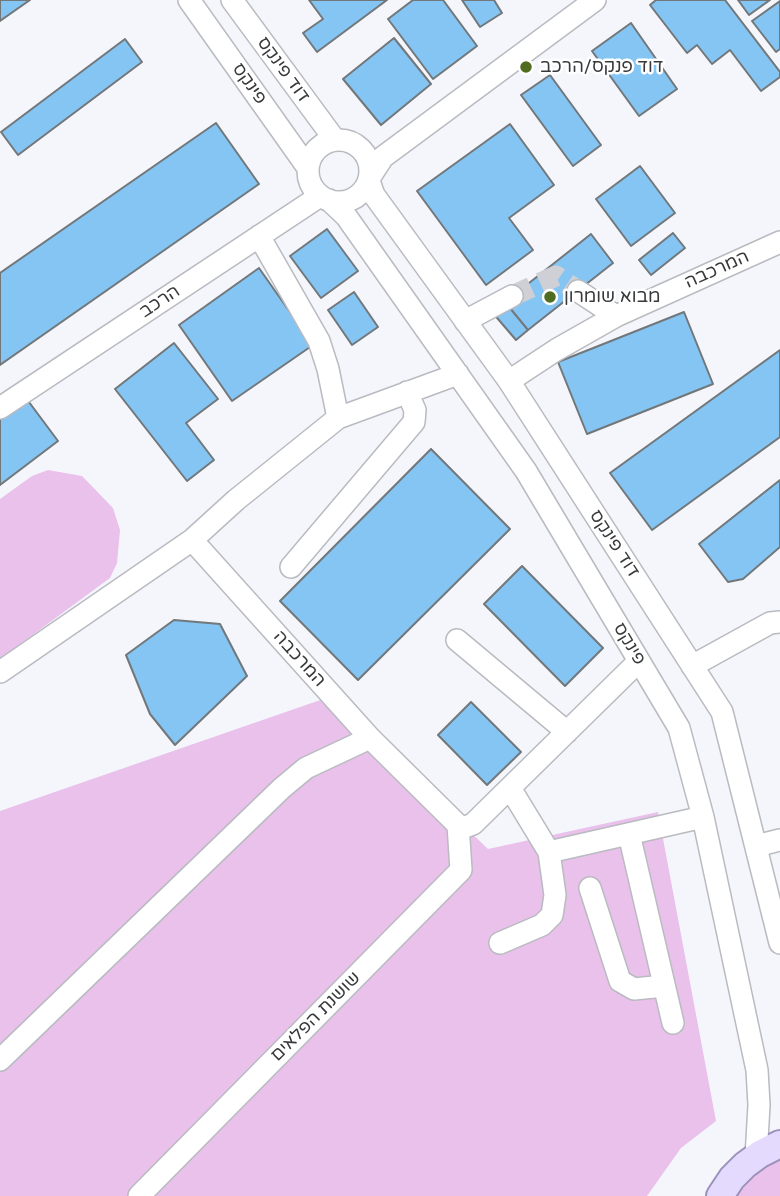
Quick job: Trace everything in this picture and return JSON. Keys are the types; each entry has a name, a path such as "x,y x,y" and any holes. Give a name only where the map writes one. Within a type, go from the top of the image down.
{"main road":[{"path":"720,1196 732,1178 756,1157 780,1144"}],"street":[{"name":"פינקס","path":"189,0 308,168"},
{"name":"דוד פינקס","path":"232,0 335,141"},
{"path":"369,179 370,163 360,148 343,140 324,144 316,150 308,168 309,179 325,198 340,202 359,195 383,157 595,0"},
{"name":"דוד פינקס","path":"369,179 374,195 509,381 722,712 780,943"},
{"name":"פינקס","path":"325,198 345,216 526,471 678,728 703,817 757,1069 760,1105 756,1157"},
{"name":"הרכב","path":"0,408 259,236 325,198"},
{"path":"259,236 319,341 338,418"},
{"name":"המרכבה","path":"509,381 556,349 616,316 780,242"},
{"path":"578,291 616,316"},
{"path":"466,321 512,296"},
{"path":"0,672 192,540 236,500 338,418 458,374"},
{"path":"291,567 414,422 415,410 407,392"},
{"name":"המרכבה","path":"192,540 370,738 458,825"},
{"path":"692,666 770,623 780,622"},
{"path":"457,640 567,733"},
{"path":"458,825 465,827 473,824 639,661"},
{"path":"0,1060 290,781 323,758 370,738"},
{"path":"500,943 542,925 552,915 555,895 549,852 509,789"},
{"path":"549,852 703,817"},
{"name":"שושנת הפלאים","path":"139,1196 461,870 458,825"},
{"path":"629,834 673,1023"},
{"path":"756,846 780,840"},
{"path":"590,888 620,981 634,989 664,986"}],"shaded area":[{"path":"48,470 82,476 113,508 120,530 117,563 110,578 0,659 0,499 32,476"},
{"path":"329,697 488,849 658,812 716,1121 681,1148 647,1196 0,1196 0,811"},
{"path":"780,1159 780,1196 737,1196 755,1173"}],"building":[{"path":"0,0 30,0 0,21"},
{"path":"309,0 387,0 317,52 303,33 323,19"},
{"path":"413,0 443,0 477,46 433,79 388,19"},
{"path":"462,0 494,0 502,13 480,27"},
{"path":"656,0 725,0 780,72 780,77 761,91 730,50 712,64 697,45 687,53 650,5"},
{"path":"738,0 770,0 749,15"},
{"path":"780,1 780,49 776,52 752,21"},
{"path":"631,23 677,89 639,116 592,51"},
{"path":"394,38 431,84 381,125 343,79"},
{"path":"125,39 142,62 18,155 1,132"},
{"path":"550,75 601,145 573,166 521,95"},
{"path":"216,123 259,184 0,365 0,273"},
{"path":"510,124 554,185 509,218 533,250 486,285 417,191"},
{"path":"640,166 675,213 631,246 596,199"},
{"path":"327,229 358,271 321,298 290,256"},
{"path":"673,233 685,248 651,275 639,260"},
{"path":"591,234 613,263 528,330 505,302"},
{"path":"259,268 313,345 232,401 179,325"},
{"path":"354,292 378,327 352,345 328,310"},
{"path":"505,302 528,330 516,340 492,312"},
{"path":"684,312 713,384 587,434 558,362"},
{"path":"174,343 218,399 186,423 214,460 187,481 115,389"},
{"path":"780,350 780,437 652,530 610,473"},
{"path":"26,398 58,441 0,485 0,418"},
{"path":"431,449 510,529 358,680 280,601"},
{"path":"780,480 780,547 743,579 728,582 699,544"},
{"path":"522,566 603,648 565,686 484,604"},
{"path":"174,620 220,624 247,676 175,745 150,714 126,655"},
{"path":"471,702 521,752 487,785 438,735"}],"tunnel":[{"path":"512,296 556,276 578,291"}],"place":[{"name":"דוד פנקס/הרכב","path":"526,67"},
{"name":"מבוא שומרון","path":"550,297"}]}
